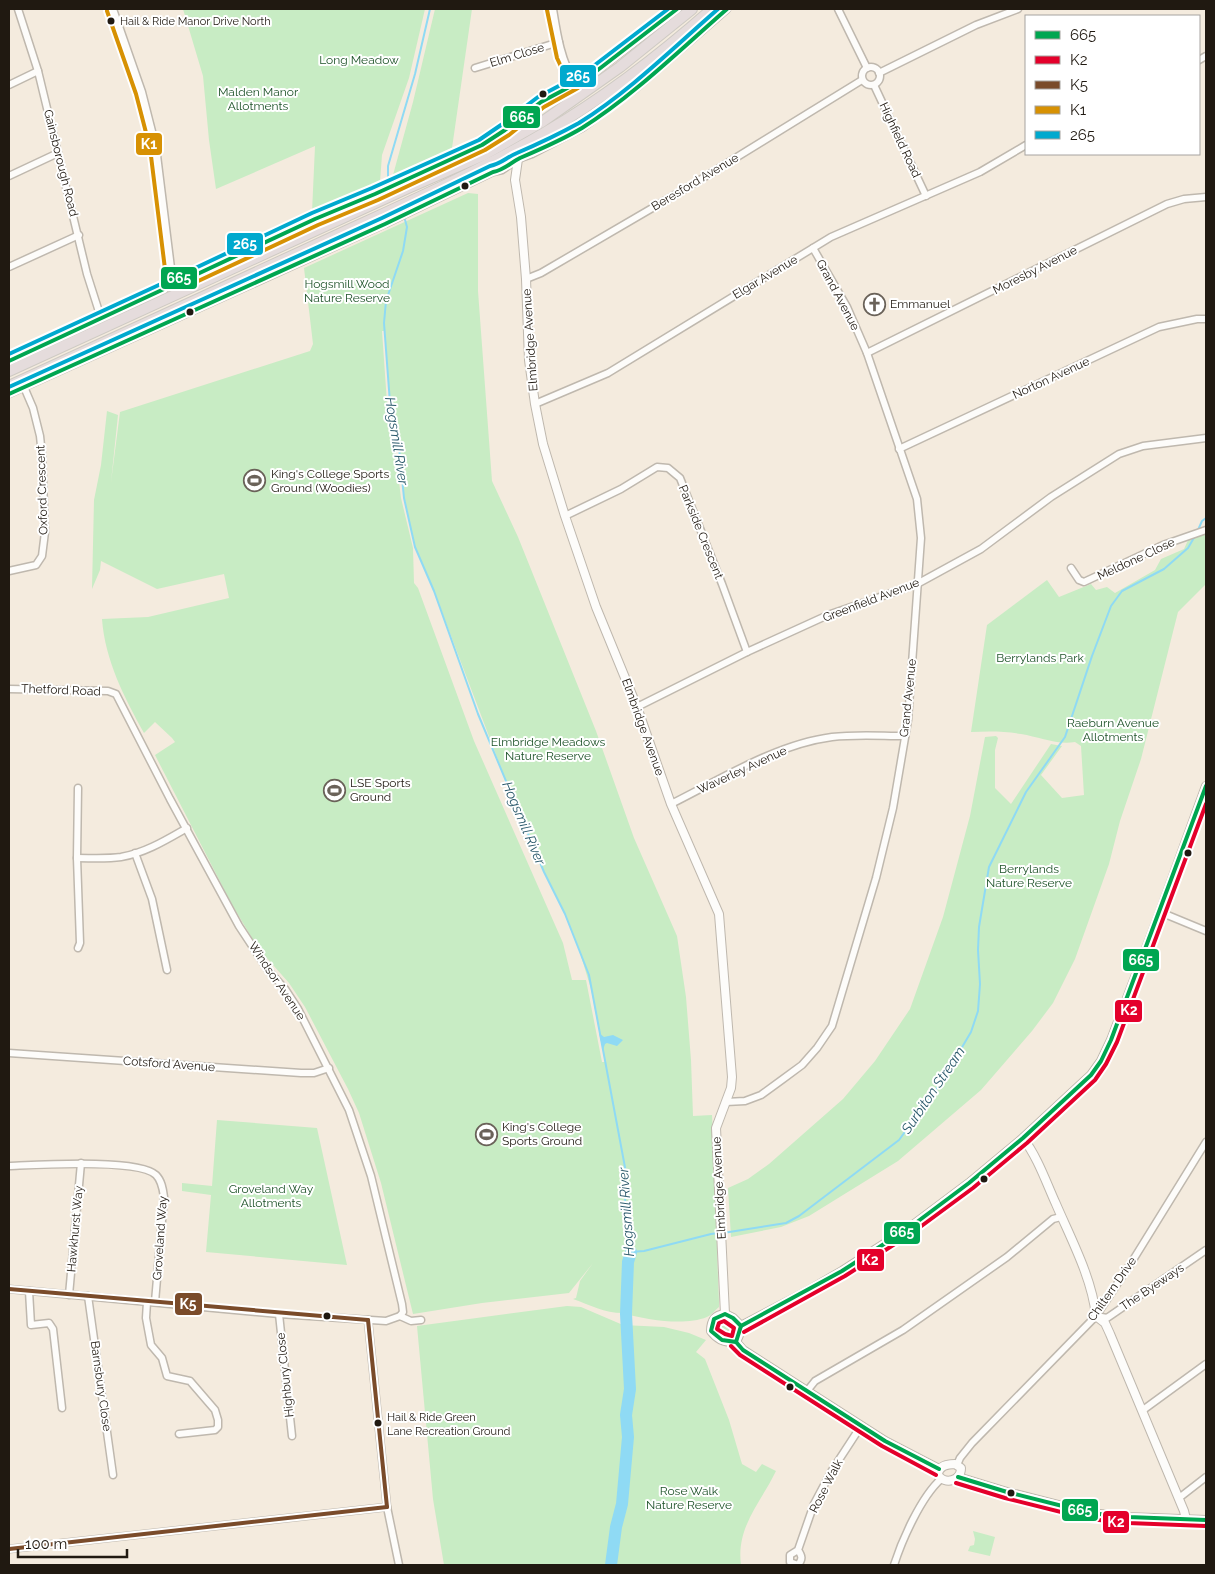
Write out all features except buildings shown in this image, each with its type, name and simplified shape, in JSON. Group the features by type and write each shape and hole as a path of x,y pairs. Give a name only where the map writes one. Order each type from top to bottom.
{"highway":[{"path":"9,371 406,184 484,155 542,122 620,67 692,9"},
{"path":"9,386 414,204 527,143 627,78 673,43 712,9"}],"street":[{"name":"Gainsborough Road","path":"18,9 38,71 87,274 100,318"},
{"path":"113,9 142,92 156,147 171,268 177,278"},
{"path":"553,9 559,42 568,72 575,83"},
{"path":"406,184 482,145 542,102 590,76 676,9"},
{"path":"414,204 502,170 518,159 532,154 582,128 635,89 727,9"},
{"path":"838,9 866,68"},
{"path":"879,73 976,25 1018,9"},
{"name":"Elm Close","path":"475,68 559,42"},
{"path":"872,67 879,73 880,78 874,85 869,85 862,80 862,74 866,68 872,67"},
{"path":"9,85 38,71"},
{"name":"Beresford Avenue","path":"526,279 541,273 690,186 862,80"},
{"name":"Highfield Road","path":"874,85 926,196"},
{"name":"Elmbridge Avenue","path":"527,143 518,159 516,180 526,279 529,360 543,444 596,607 637,707 671,804 719,914 732,1077 732,1088 716,1128 725,1314"},
{"name":"Elgar Avenue","path":"535,404 608,372 831,237 980,172 1025,146"},
{"path":"9,176 58,153"},
{"path":"502,170 516,180"},
{"name":"Moresby Avenue","path":"867,354 1166,204 1184,199 1206,197"},
{"path":"9,361 164,289 177,278 191,277 315,219 374,199"},
{"path":"9,394 382,220"},
{"path":"9,267 78,235"},
{"name":"Grand Avenue","path":"726,1102 746,1101 761,1095 784,1079 802,1065 817,1048 832,1026 876,878 893,808 908,720 921,538 917,499 867,354 847,307 813,248"},
{"name":"Norton Avenue","path":"899,449 1159,327 1197,319 1206,319"},
{"name":"Oxford Crescent","path":"9,571 36,565 42,556 43,550 45,522 40,436 33,408 24,387"},
{"name":"Greenfield Avenue","path":"637,707 746,652 828,616 917,584 981,549 1051,497 1119,454 1143,446 1206,438"},
{"name":"Parkside Crescent","path":"565,516 657,468 668,468 680,478 722,584 746,652"},
{"name":"Meldone Close","path":"1071,568 1079,580 1084,582 1131,559 1204,530"},
{"name":"Thetford Road","path":"9,688 113,692"},
{"name":"Windsor Avenue","path":"113,692 116,694 240,926 268,970 285,989 329,1068 349,1110 371,1176 402,1304 403,1312 400,1316"},
{"name":"Waverley Avenue","path":"671,804 769,756 801,744 833,737 905,736"},
{"path":"741,1326 804,1294 909,1228 969,1183 1023,1138 1091,1075 1101,1061 1111,1040 1206,786"},
{"path":"78,788 77,858 80,943 78,948"},
{"path":"77,858 121,857 151,848 187,828"},
{"path":"135,853 152,899 167,970"},
{"path":"1160,912 1206,931"},
{"name":"Cotsford Avenue","path":"9,1053 314,1074 329,1068"},
{"path":"1023,1138 1036,1160 1061,1217 1092,1291 1096,1316 1105,1323 1143,1410 1186,1519"},
{"name":"Chiltern Drive","path":"957,1465 972,1443 1096,1316 1206,1142"},
{"name":"Groveland Way","path":"9,1166 81,1163 147,1169 156,1175 162,1184 164,1197 155,1302"},
{"name":"Hawkhurst Way","path":"69,1295 81,1163"},
{"path":"807,1391 815,1381 903,1330 1007,1257 1053,1219 1061,1217"},
{"name":"The Byeways","path":"1096,1316 1108,1318 1206,1250"},
{"path":"9,1289 279,1314 386,1321 400,1316 411,1321 421,1320"},
{"path":"29,1291 30,1325 49,1323 53,1329 62,1408"},
{"name":"Barnsbury Close","path":"88,1296 114,1475"},
{"path":"147,1302 146,1318 151,1345 162,1358 167,1376 190,1381 215,1410 218,1420 218,1427 215,1430 179,1434"},
{"name":"Highbury Close","path":"279,1314 292,1436"},
{"path":"725,1314 734,1318 741,1326 736,1342 730,1343 718,1338 711,1331 713,1319 718,1315 725,1314"},
{"path":"368,1320 387,1507 399,1565"},
{"path":"736,1342 743,1350 861,1426 939,1470"},
{"path":"1143,1410 1206,1364"},
{"name":"Rose Walk","path":"798,1550 814,1504 831,1472 861,1426"},
{"path":"958,1477 961,1473 961,1468 957,1465 948,1464 939,1470 938,1476 947,1481 958,1477 1007,1492 1090,1513 1128,1517 1206,1520"},
{"path":"1179,1498 1206,1477"},
{"path":"894,1565 899,1548 916,1515 941,1479"},
{"path":"9,1549 387,1507"}],"green space":[{"path":"183,9 425,9 409,78 382,155 380,182 336,204 312,212 315,146 216,189 203,76"},
{"path":"435,9 472,9 452,148 393,175 413,102"},
{"path":"468,193 478,194 478,291 492,481 518,537 596,731 634,838 677,936 686,997 693,1116 712,1115 719,1307 707,1317 678,1322 655,1320 626,1314 627,1285 624,1287 623,1313 603,1310 573,1299 576,1298 580,1281 593,1263 569,1293 482,1303 413,1314 381,1183 359,1113 348,1089 305,1007 289,983 258,948 231,903 155,755 175,742 155,722 144,733 129,706 111,664 102,619 148,617 229,598 224,574 157,589 101,561 100,570 92,589 94,500 101,465 107,411 118,415 111,482 120,412 310,351 313,344 304,268","holes":["382,331 385,331 390,403 399,448 404,496 415,547 434,591 509,789 578,946 591,989 605,1062 602,1062 586,980 572,980 563,943 474,741 418,588 414,583 413,548 401,498 387,403"]},
{"name":"Berrylands Nature Reserve","path":"1206,531 1206,584 1178,612 1141,759 1120,821 1109,864 1075,959 1053,1003 1032,1031 981,1090 898,1161 809,1216 781,1227 731,1237 728,1188 748,1179 769,1164 843,1099 875,1061 910,1009 943,917 970,816 985,737 996,736 998,738 995,750 995,788 1011,804 1051,744 1062,746 1041,775 1062,798 1084,795 1081,746 1075,742 1055,742 1009,732 971,732 987,625 1047,580 1059,597 1091,584 1096,590 1107,587 1115,593 1155,570 1161,559 1184,549 1190,536"},
{"name":"Groveland Way Allotments","path":"217,1120 317,1128 347,1265 206,1252 211,1195 182,1191 182,1183 212,1186"},
{"name":"Rose Walk Nature Reserve","path":"567,1306 581,1307 623,1325 664,1327 689,1333 706,1340 696,1352 705,1359 729,1420 742,1464 756,1472 762,1464 776,1471 746,1527 740,1551 741,1565 444,1565 433,1499 417,1326"},
{"path":"721,1318 733,1322 736,1326 736,1336 726,1337 718,1332 716,1323"},
{"path":"973,1531 995,1537 990,1556 968,1551 970,1546 974,1545"}],"water":[{"path":"599,1033 604,1037 613,1035 623,1040 617,1046 605,1044 603,1050"}],"waterway":[{"name":"Hogsmill River","path":"392,184 388,176 388,166 415,74 430,9"},
{"name":"Hogsmill River","path":"402,209 407,227 403,251 386,301 384,323 390,403 399,448 404,498 415,547 434,591 478,714 544,872 565,914 589,975 627,1178 624,1212 631,1252 644,1251 718,1233"},
{"name":"Surbiton Stream","path":"1198,530 1202,521 1206,518"},
{"name":"Surbiton Stream","path":"723,1233 786,1223 799,1216 899,1140 942,1081 971,1032 978,1011 980,984 979,927 989,867 1026,792 1065,737 1111,606 1122,591 1164,569 1188,548 1195,536"},
{"name":"Hogsmill River","path":"611,1565 616,1527 622,1504 628,1437 626,1415 630,1389 626,1314 628,1262 631,1252"}],"transit line":[{"name":"265","path":"9,354 161,284 175,272 189,271 312,213 479,140 538,97 587,71 668,9"},
{"name":"665","path":"9,361 164,289 177,278 191,277 315,219 482,145 541,102 590,76 677,9"},
{"name":"265","path":"9,387 382,218 579,123 634,83 718,9"},
{"name":"665","path":"9,394 385,224 500,170 520,158 582,128 601,116 656,72 727,9"},
{"name":"K1","path":"547,10 557,58 570,86"},
{"name":"K1","path":"107,11 136,94 150,148 165,269 172,281"},
{"name":"K1","path":"177,284 194,283 485,150 509,135 544,107 578,88"},
{"name":"665","path":"741,1326 842,1271 909,1228 969,1183 1023,1138 1091,1075 1101,1061 1111,1040 1206,786"},
{"name":"K2","path":"744,1332 845,1276 912,1233 973,1188 1027,1143 1095,1080 1106,1064 1117,1042 1206,804"},
{"name":"K5","path":"9,1289 368,1320"},
{"name":"665","path":"725,1314 733,1318 741,1326 736,1342 722,1340 711,1331 714,1319 725,1314"},
{"name":"K5","path":"368,1320 387,1507"},
{"name":"K2","path":"724,1321 734,1328 732,1336 717,1329 719,1323 724,1321"},
{"name":"665","path":"736,1342 743,1350 885,1441 939,1469"},
{"name":"K2","path":"731,1346 740,1355 882,1446 936,1475"},
{"name":"665","path":"958,1477 1007,1492 1090,1513 1128,1517 1206,1520"},
{"name":"K2","path":"956,1483 1005,1498 1089,1519 1128,1523 1206,1526"},
{"name":"K5","path":"9,1549 387,1507"}],"place":[{"name":"Hail & Ride Manor Drive North","path":"111,21"},
{"name":"Emmanuel","path":"874,304"},
{"name":"King's College Sports Ground (Woodies)","path":"255,481"},
{"name":"LSE Sports Ground","path":"334,790"},
{"name":"King's College Sports Ground","path":"486,1134"},
{"name":"Hail & Ride Green Lane Recreation Ground","path":"378,1423"}],"park label":[{"name":"Long Meadow","path":"359,60"},
{"name":"Malden Manor Allotments","path":"258,99"},
{"name":"Hogsmill Wood Nature Reserve","path":"347,291"},
{"name":"Berrylands Park","path":"1040,658"},
{"name":"Raeburn Avenue Allotments","path":"1113,730"},
{"name":"Elmbridge Meadows Nature Reserve","path":"548,749"}]}
